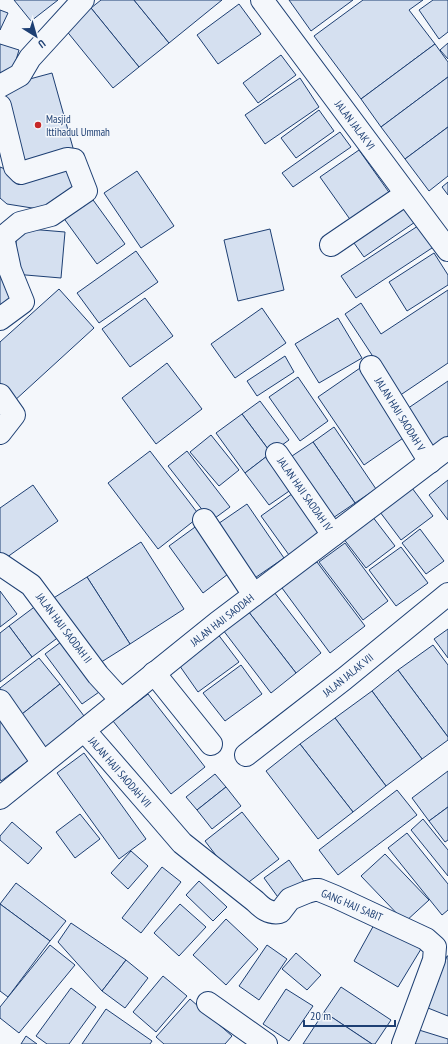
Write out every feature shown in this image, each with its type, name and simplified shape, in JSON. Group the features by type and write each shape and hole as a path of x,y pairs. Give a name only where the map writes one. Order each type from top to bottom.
{"street":[{"path":"3,82 20,75 30,58 83,0"},
{"name":"JALAN JALAK VI","path":"262,0 448,250"},
{"path":"0,106 15,167 21,173 66,159 74,160 86,191 51,215 20,223 3,237 10,270 23,302 0,318"},
{"path":"331,245 406,194"},
{"name":"JALAN HAJI SAODAH V","path":"371,367 430,462"},
{"path":"0,395 14,415 0,433"},
{"name":"JALAN HAJI SAODAH","path":"0,798 217,623 448,448"},
{"name":"JALAN HAJI SAODAH IV","path":"277,454 333,535"},
{"path":"204,520 254,595"},
{"name":"JALAN HAJI SAODAH II","path":"0,564 31,585 98,675 121,700"},
{"name":"JALAN JALAK VII","path":"246,755 344,679 448,594"},
{"path":"154,673 211,744"},
{"path":"0,701 43,763"},
{"name":"JALAN HAJI SAODAH VII","path":"84,730 157,814"},
{"name":"GANG HAJI SABIT","path":"157,814 182,843 255,901 264,910 280,912 290,899 307,892 319,890 431,942 435,947 434,960 403,1044"},
{"path":"208,1002 266,1044"}],"building":[{"path":"14,0 58,0 31,21"},
{"path":"101,0 134,0 169,43 139,67 91,8"},
{"path":"134,0 222,0 169,43"},
{"path":"289,0 353,0 311,31"},
{"path":"363,0 423,0 409,10 435,44 361,99 314,36"},
{"path":"433,0 448,0 448,32 439,39 419,10"},
{"path":"239,4 261,34 218,64 197,35"},
{"path":"91,8 139,67 113,88 65,29"},
{"path":"0,10 8,13 0,30"},
{"path":"448,43 448,59 440,50"},
{"path":"0,44 19,50 11,77 0,73"},
{"path":"435,44 448,62 448,77 381,127 361,99"},
{"path":"281,55 296,75 258,103 243,83"},
{"name":"Masjid Ittihadul Ummah","path":"52,73 75,155 21,171 0,87"},
{"path":"448,77 448,127 405,159 381,127"},
{"path":"300,78 319,107 265,144 245,115"},
{"path":"319,110 334,131 296,158 281,138"},
{"path":"448,127 448,176 429,191 405,159"},
{"path":"340,132 351,147 293,187 282,173"},
{"path":"359,150 393,198 354,225 320,177"},
{"path":"67,160 84,190 51,211 7,204 0,198 0,167 25,177"},
{"path":"137,171 174,226 141,248 104,193"},
{"path":"448,182 448,195 442,187"},
{"path":"88,193 125,244 97,264 60,213"},
{"path":"403,198 418,220 364,257 349,236"},
{"path":"421,224 435,246 356,298 341,276"},
{"path":"17,228 65,232 61,278 14,274"},
{"path":"270,229 284,290 238,301 224,240"},
{"path":"136,251 158,282 99,323 77,293"},
{"path":"434,253 448,275 448,285 407,311 389,282"},
{"path":"0,266 18,300 0,309"},
{"path":"59,289 94,328 13,402 0,388 0,342"},
{"path":"448,290 448,363 399,396 345,314 361,303 381,334"},
{"path":"145,298 173,336 130,367 102,329"},
{"path":"262,308 286,343 235,378 211,344"},
{"path":"338,318 362,358 319,383 295,344"},
{"path":"285,356 294,372 257,396 247,381"},
{"path":"167,363 202,409 156,444 122,398"},
{"path":"363,366 409,434 364,465 318,397"},
{"path":"298,377 328,421 300,441 269,397"},
{"path":"448,381 448,436 427,451 401,413"},
{"path":"260,401 289,440 271,453 242,414"},
{"path":"242,414 271,453 245,473 216,433"},
{"path":"334,427 376,489 355,503 313,442"},
{"path":"211,435 239,470 219,486 190,452"},
{"path":"313,442 355,503 327,522 286,460"},
{"path":"150,451 200,516 158,549 108,483"},
{"path":"187,451 230,507 211,521 168,466"},
{"path":"271,453 295,487 269,505 245,473"},
{"path":"448,480 448,520 429,495"},
{"path":"33,485 58,521 3,560 0,556 0,508"},
{"path":"412,488 433,516 401,540 380,512"},
{"path":"296,491 324,530 289,555 261,516"},
{"path":"247,504 284,558 249,582 212,528"},
{"path":"372,516 395,546 366,568 343,538"},
{"path":"202,522 236,568 203,593 169,546"},
{"path":"420,529 444,561 426,574 402,543"},
{"path":"141,542 184,609 130,644 87,577"},
{"path":"345,543 388,601 363,620 319,562"},
{"path":"401,547 428,583 396,606 369,570"},
{"path":"317,562 365,626 330,653 282,588 284,580"},
{"path":"87,577 130,644 95,666 52,599"},
{"path":"0,591 17,614 0,627"},
{"path":"274,592 321,653 296,673 248,611"},
{"path":"37,605 60,636 32,657 9,626"},
{"path":"248,611 296,673 271,693 223,630"},
{"path":"9,626 32,657 0,682 0,633"},
{"path":"448,629 448,658 434,639"},
{"path":"217,633 239,662 198,692 177,662"},
{"path":"65,639 102,690 82,704 45,654"},
{"path":"433,645 448,665 448,737 398,670"},
{"path":"39,658 60,684 17,718 0,696 0,688"},
{"path":"241,665 262,694 225,721 203,693"},
{"path":"398,670 448,737 448,740 422,759 372,691"},
{"path":"60,684 87,720 44,753 17,718"},
{"path":"372,691 422,759 386,786 335,718"},
{"path":"148,694 205,767 171,794 113,721"},
{"path":"0,708 36,755 1,781 0,779"},
{"path":"335,718 386,786 353,812 300,744"},
{"path":"300,744 353,812 318,839 266,771"},
{"path":"84,753 146,839 119,859 57,773"},
{"path":"448,771 448,807 429,821 412,798"},
{"path":"215,774 226,787 197,810 186,797"},
{"path":"226,787 241,806 212,829 197,810"},
{"path":"397,790 417,815 338,875 319,850"},
{"path":"448,807 448,840 445,842 429,821"},
{"path":"242,812 279,859 241,888 205,841"},
{"path":"80,814 100,839 75,858 56,832"},
{"path":"423,819 448,850 448,876 411,830"},
{"path":"12,822 42,848 28,864 0,840 0,836"},
{"path":"407,833 448,884 448,910 442,915 388,848"},
{"path":"131,851 148,866 128,889 111,873"},
{"path":"385,854 429,900 405,922 361,876"},
{"path":"289,860 305,883 280,900 264,878"},
{"path":"162,867 181,882 141,933 122,918"},
{"path":"199,881 227,907 213,921 186,895"},
{"path":"16,883 66,921 50,941 0,904"},
{"path":"0,904 50,941 8,997 0,991"},
{"path":"180,904 206,927 179,956 154,933"},
{"path":"226,919 258,949 226,985 193,955"},
{"path":"71,923 126,960 102,991 58,942"},
{"path":"375,923 421,949 398,987 354,961"},
{"path":"50,945 75,965 19,1033 0,1018 0,1007"},
{"path":"267,945 287,959 259,1000 239,986"},
{"path":"296,953 321,975 307,990 282,969"},
{"path":"448,956 448,1016 428,1008"},
{"path":"126,960 148,978 125,1008 102,991"},
{"path":"163,976 187,996 156,1032 133,1012"},
{"path":"341,987 391,1020 375,1044 372,1044 324,1012"},
{"path":"71,988 96,1007 69,1044 47,1044 36,1036"},
{"path":"286,989 313,1006 289,1041 263,1024"},
{"path":"190,999 232,1036 225,1044 164,1044 156,1037"},
{"path":"106,1009 152,1041 150,1044 82,1044"},
{"path":"324,1012 372,1044 303,1044"},
{"path":"419,1030 448,1039 448,1044 415,1044"},
{"path":"26,1036 37,1044 21,1044"}],"place":[{"name":"Masjid Ittihadul Ummah","path":"38,125"}]}
